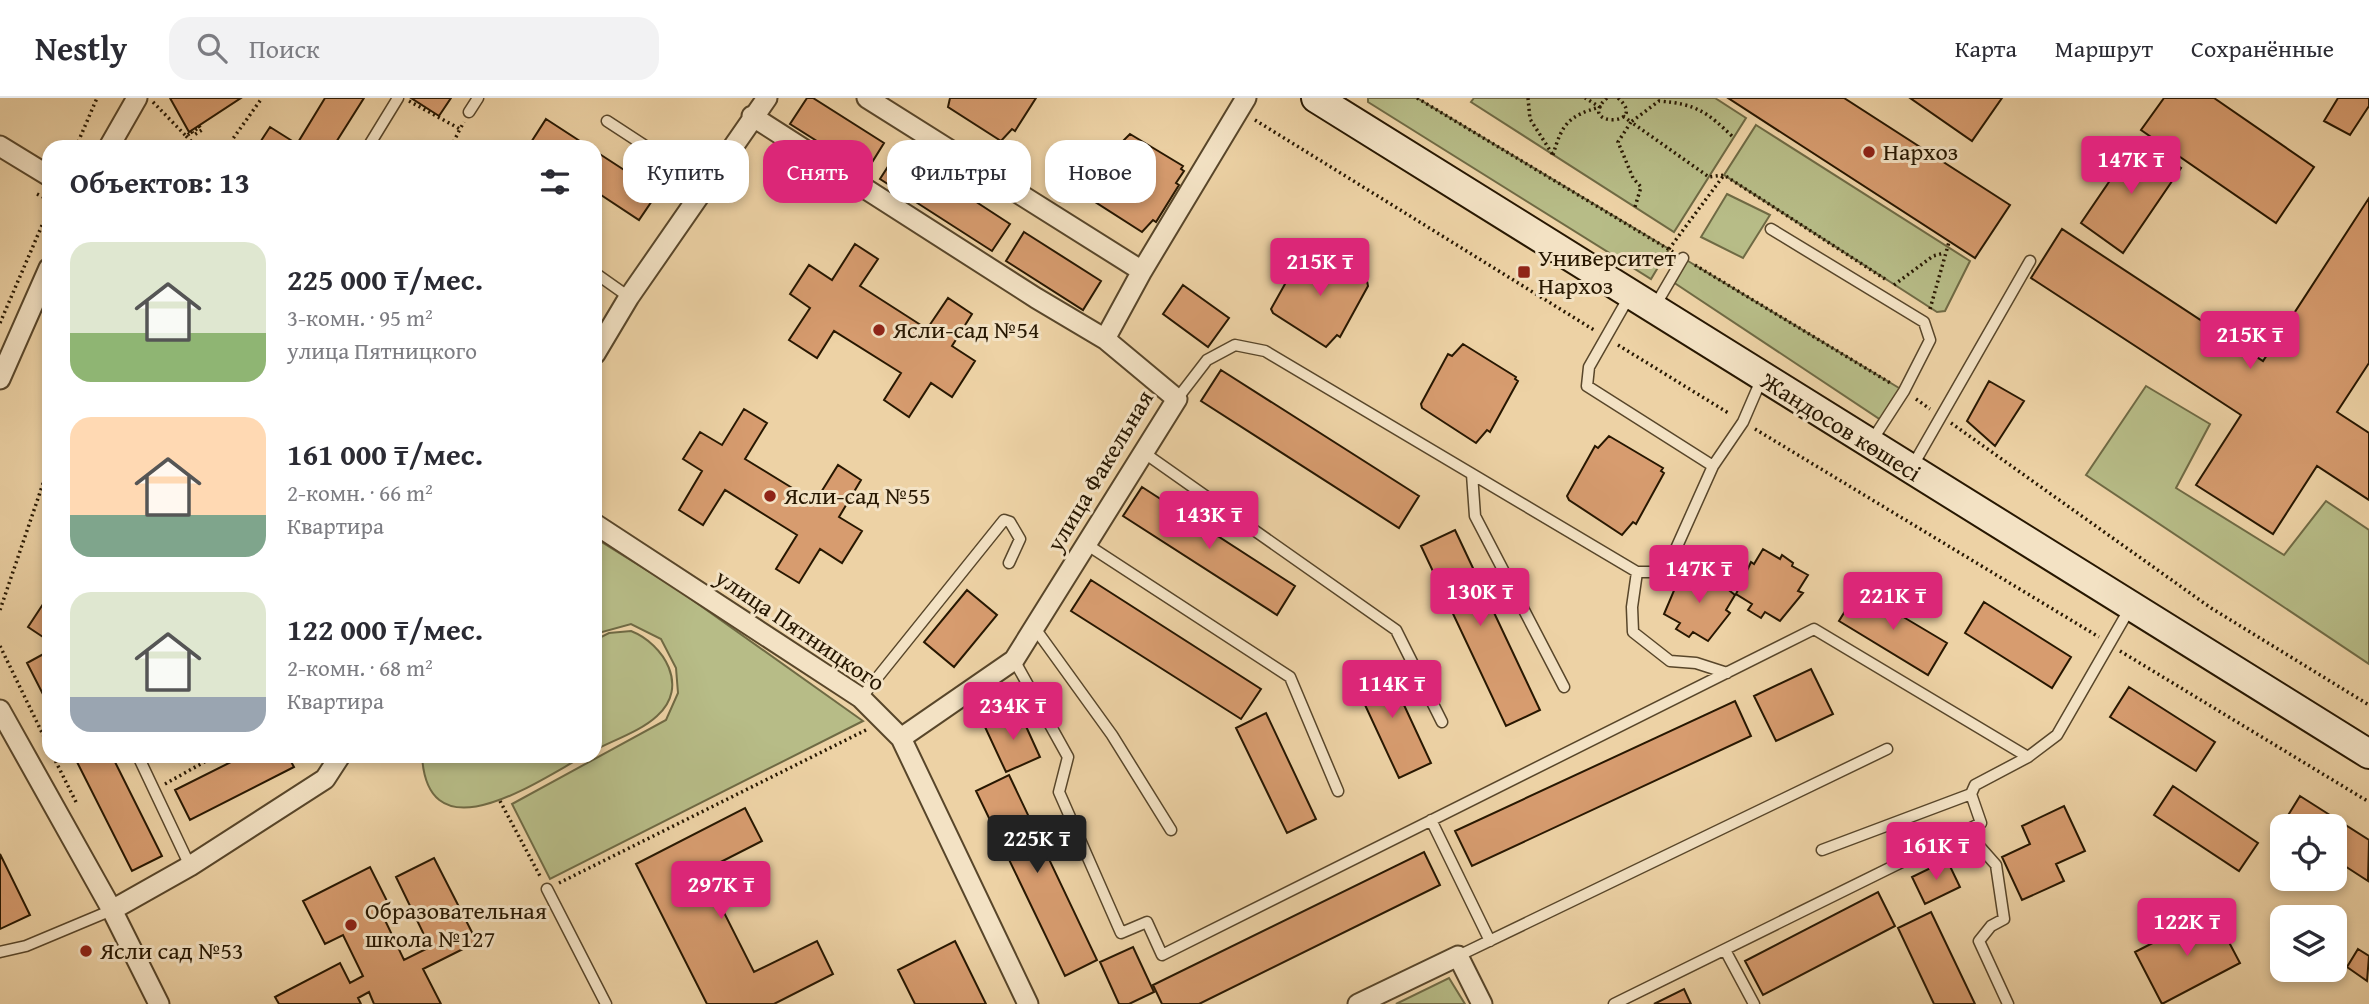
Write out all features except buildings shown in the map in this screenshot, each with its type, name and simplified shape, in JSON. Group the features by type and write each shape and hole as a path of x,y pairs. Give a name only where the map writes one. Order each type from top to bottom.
{"main road":[{"name":"Жандосов көшесі","path":"1315,98 1346,111 1869,446 2369,754"}],"street":[{"path":"736,140 767,98"},
{"path":"867,98 1142,271"},
{"path":"114,140 145,100"},
{"path":"1105,339 1142,271 1242,104"},
{"name":"улица Факельная","path":"752,116 1036,298 1105,339 1177,399 1014,660 901,738"},
{"path":"0,146 42,172"},
{"path":"602,342 629,297 693,203"},
{"path":"0,379 42,284"},
{"name":"улица Пятницкого","path":"602,529 861,698 886,720 901,738 1028,1004"},
{"path":"0,710 112,910 159,1004"},
{"path":"112,910 190,866 326,779 336,763"},
{"path":"1358,1004 1458,956 1482,1004"}],"lane":[{"path":"372,140 398,98"},
{"path":"470,112 478,98"},
{"path":"607,121 636,140"},
{"path":"1771,229 1924,322 1930,340 1904,391 1869,446"},
{"path":"1684,258 1607,338 1588,367 1587,386 1713,466"},
{"path":"1910,470 2030,261"},
{"path":"602,278 629,297"},
{"path":"1177,399 1207,360 1235,345 1265,351 1637,572 1653,572 1670,562 1713,466 1743,422 1762,378"},
{"path":"1143,452 1396,630 1442,722"},
{"path":"1472,474 1475,516 1564,687"},
{"path":"861,698 1004,520 1010,522 1020,539 1009,563"},
{"path":"1086,544 1290,677 1338,791"},
{"path":"1637,572 1632,607 1633,632 1670,661 1696,663 1727,673"},
{"path":"1614,1004 1981,823 1971,794 1975,785 2028,757 2057,736 2131,607"},
{"path":"1034,627 1112,735 1171,830"},
{"path":"1014,660 1068,757 1059,792 1121,933 1147,922 1162,955 1815,629 2028,757"},
{"path":"1458,956 1886,749"},
{"path":"141,763 190,866"},
{"path":"1822,850 1971,794"},
{"path":"1431,820 1490,941"},
{"path":"1966,831 1996,865 2004,919 1991,926 1979,940 2008,1004"},
{"path":"547,889 606,1004"},
{"path":"0,952 26,946 112,910"},
{"path":"1725,950 1754,1004"}],"path":[{"path":"79,140 97,98"},
{"path":"232,140 262,98"},
{"path":"404,98 460,129"},
{"path":"1417,98 1904,391 2211,608 2369,705"},
{"path":"1528,98 1530,119 1553,155 1559,132 1567,121 1600,107 1607,98"},
{"path":"1585,98 1600,107 1602,116 1608,121 1616,121 1623,116 1624,104 1618,98"},
{"path":"145,100 190,140"},
{"path":"1635,208 1641,187 1633,178 1618,142 1631,122 1659,101 1688,104 1710,114 1734,138"},
{"path":"1242,104 1607,338 2369,802"},
{"path":"454,140 470,112"},
{"path":"1623,116 1709,177 1724,175 1896,286 1933,256 1944,253"},
{"path":"186,136 202,130 199,126"},
{"path":"1669,249 1724,175"},
{"path":"37,194 42,196"},
{"path":"0,323 42,225"},
{"path":"1944,253 1949,242"},
{"path":"1930,309 1947,259 1944,253"},
{"path":"0,610 42,487"},
{"path":"0,646 42,733"},
{"path":"499,801 547,889 886,720"},
{"path":"154,790 202,763"}],"green space":[{"path":"1368,98 1417,98 1669,249 1651,279 1368,102"},
{"path":"1474,98 1715,98 1746,118 1674,232 1471,102"},
{"path":"1756,125 1970,261 1945,311 1937,312 1724,175"},
{"path":"1727,194 1770,215 1743,258 1701,237"},
{"path":"1683,258 1904,391 1884,422 1670,280"},
{"path":"2146,386 2210,424 2176,488 2284,555 2326,501 2369,530 2369,664 2086,475"},
{"path":"602,542 677,589 863,721 550,879 512,804 587,763 602,763 602,755 666,720 678,693 676,668 661,639 631,624 602,632"},
{"path":"631,631 654,646 669,668 672,692 667,705 651,721 602,747 602,636 609,633"},
{"path":"424,763 572,763 515,794 488,804 464,808 444,803 429,787"},
{"path":"1449,978 1465,1004 1396,1004"}],"place":[{"name":"Нархоз","path":"1869,152"},
{"name":"Университет Нархоз","path":"1524,272"},
{"name":"Ясли-сад №54","path":"879,330"},
{"name":"Ясли-сад №55","path":"770,496"},
{"name":"Образовательная школа №127","path":"351,925"},
{"name":"Ясли сад №53","path":"86,951"}]}
